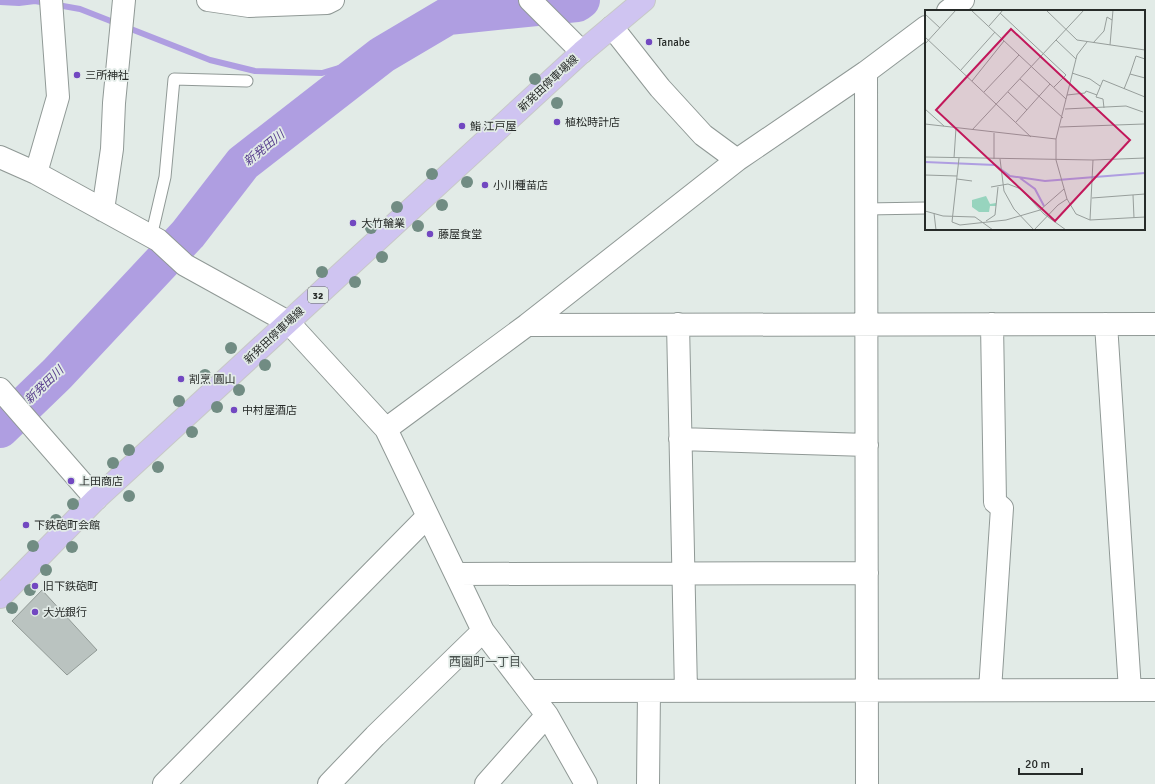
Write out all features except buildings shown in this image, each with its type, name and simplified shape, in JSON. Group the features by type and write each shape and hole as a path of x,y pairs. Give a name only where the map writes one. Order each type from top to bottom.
{"main road":[{"name":"新発田停車場線","path":"0,597 96,499 582,52 644,0"}],"street":[{"path":"36,173 58,97 51,0"},
{"path":"103,210 112,148 114,103 124,0"},
{"path":"208,0 249,6 327,4 333,0"},
{"path":"530,0 582,52"},
{"path":"612,27 660,88 703,134 737,160"},
{"path":"386,429 527,324 737,160 866,72 925,28"},
{"path":"866,72 867,784"},
{"path":"0,157 36,173 154,239 185,265 288,322 386,429 427,516 457,574 483,631 547,715 586,784"},
{"path":"527,324 1155,324"},
{"path":"678,324 686,691"},
{"path":"990,690 1002,508 995,502 992,324"},
{"path":"1106,324 1130,690"},
{"path":"3,393 33,425 96,499"},
{"path":"680,439 867,445"},
{"path":"164,784 427,516"},
{"path":"457,574 867,573"},
{"path":"329,784 375,736 483,631"},
{"path":"530,691 1155,690"},
{"path":"648,784 649,691"},
{"path":"486,784 547,715"}],"lane":[{"path":"154,239 165,177 174,78 247,81"},
{"path":"866,209 925,208"}],"waterway":[{"name":"新発田川","path":"0,429 57,374 188,234 243,163 382,55 448,16 577,3 581,0"},
{"path":"0,2 19,3 35,1 80,9 210,60 255,71 322,73 382,55"}],"place":[{"name":"Tanabe","path":"649,42"},
{"name":"三所神社","path":"77,75"},
{"name":"植松時計店","path":"557,122"},
{"name":"鮨 江戸屋","path":"462,126"},
{"name":"小川種苗店","path":"485,185"},
{"name":"大竹輪業","path":"353,223"},
{"name":"藤屋食堂","path":"430,234"},
{"name":"割烹 圓山","path":"181,379"},
{"name":"中村屋酒店","path":"234,410"},
{"name":"上田商店","path":"71,481"},
{"name":"下鉄砲町会館","path":"26,525"},
{"name":"旧下鉄砲町","path":"35,586"},
{"name":"大光銀行","path":"35,612"}],"district":[{"name":"西園町一丁目","path":"485,662"}]}
